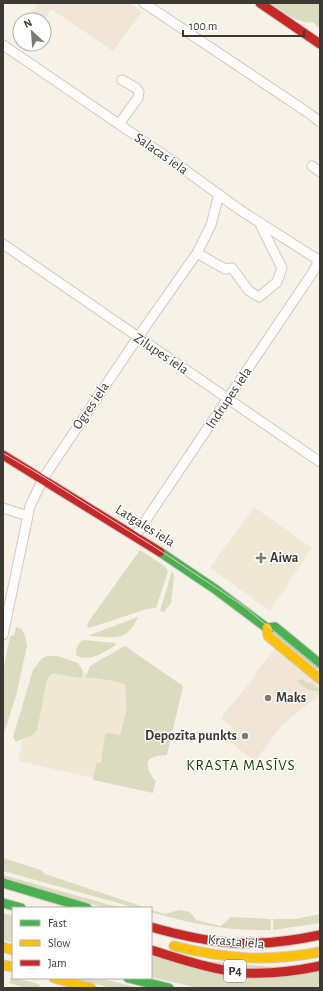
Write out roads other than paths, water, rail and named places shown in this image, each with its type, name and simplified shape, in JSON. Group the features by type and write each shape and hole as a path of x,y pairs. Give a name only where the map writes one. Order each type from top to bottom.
{"main road":[{"path":"260,3 320,44"},
{"name":"Latgales iela","path":"3,456 135,536 236,603 267,628 268,636 320,679"},
{"name":"Latgales iela","path":"267,628 275,627 320,664"},
{"path":"3,883 84,907"},
{"path":"3,903 17,907"},
{"path":"152,927 192,938 235,945 278,943 320,935"},
{"name":"Krasta iela","path":"166,944 209,955 251,960 276,959 320,952"},
{"name":"P4","path":"152,950 205,966 246,973 292,972 320,966"},
{"path":"58,979 91,988"},
{"path":"132,979 169,988"}],"street":[{"path":"144,3 320,122"},
{"name":"Salacas iela","path":"3,45 258,221 320,260"},
{"path":"119,124 138,98 139,92 136,88 122,80"},
{"path":"312,166 320,172"},
{"name":"Ogres iela","path":"3,635 30,506 43,479 138,337 197,253 211,225 219,194"},
{"path":"197,253 225,268 232,268 249,291 259,297 277,282 282,268 258,221"},
{"name":"Zilupes iela","path":"3,244 320,462"},
{"name":"Indrupes iela","path":"135,536 320,260"},
{"path":"3,508 28,516"}],"tram line":[{"path":"3,453 161,551 242,605 320,669"}],"place":[{"name":"Aiwa","path":"261,558"},
{"name":"Maks","path":"268,698"},
{"name":"Depozīta punkts","path":"245,736"}],"district":[{"name":"KRASTA MASĪVS","path":"241,765"}]}
